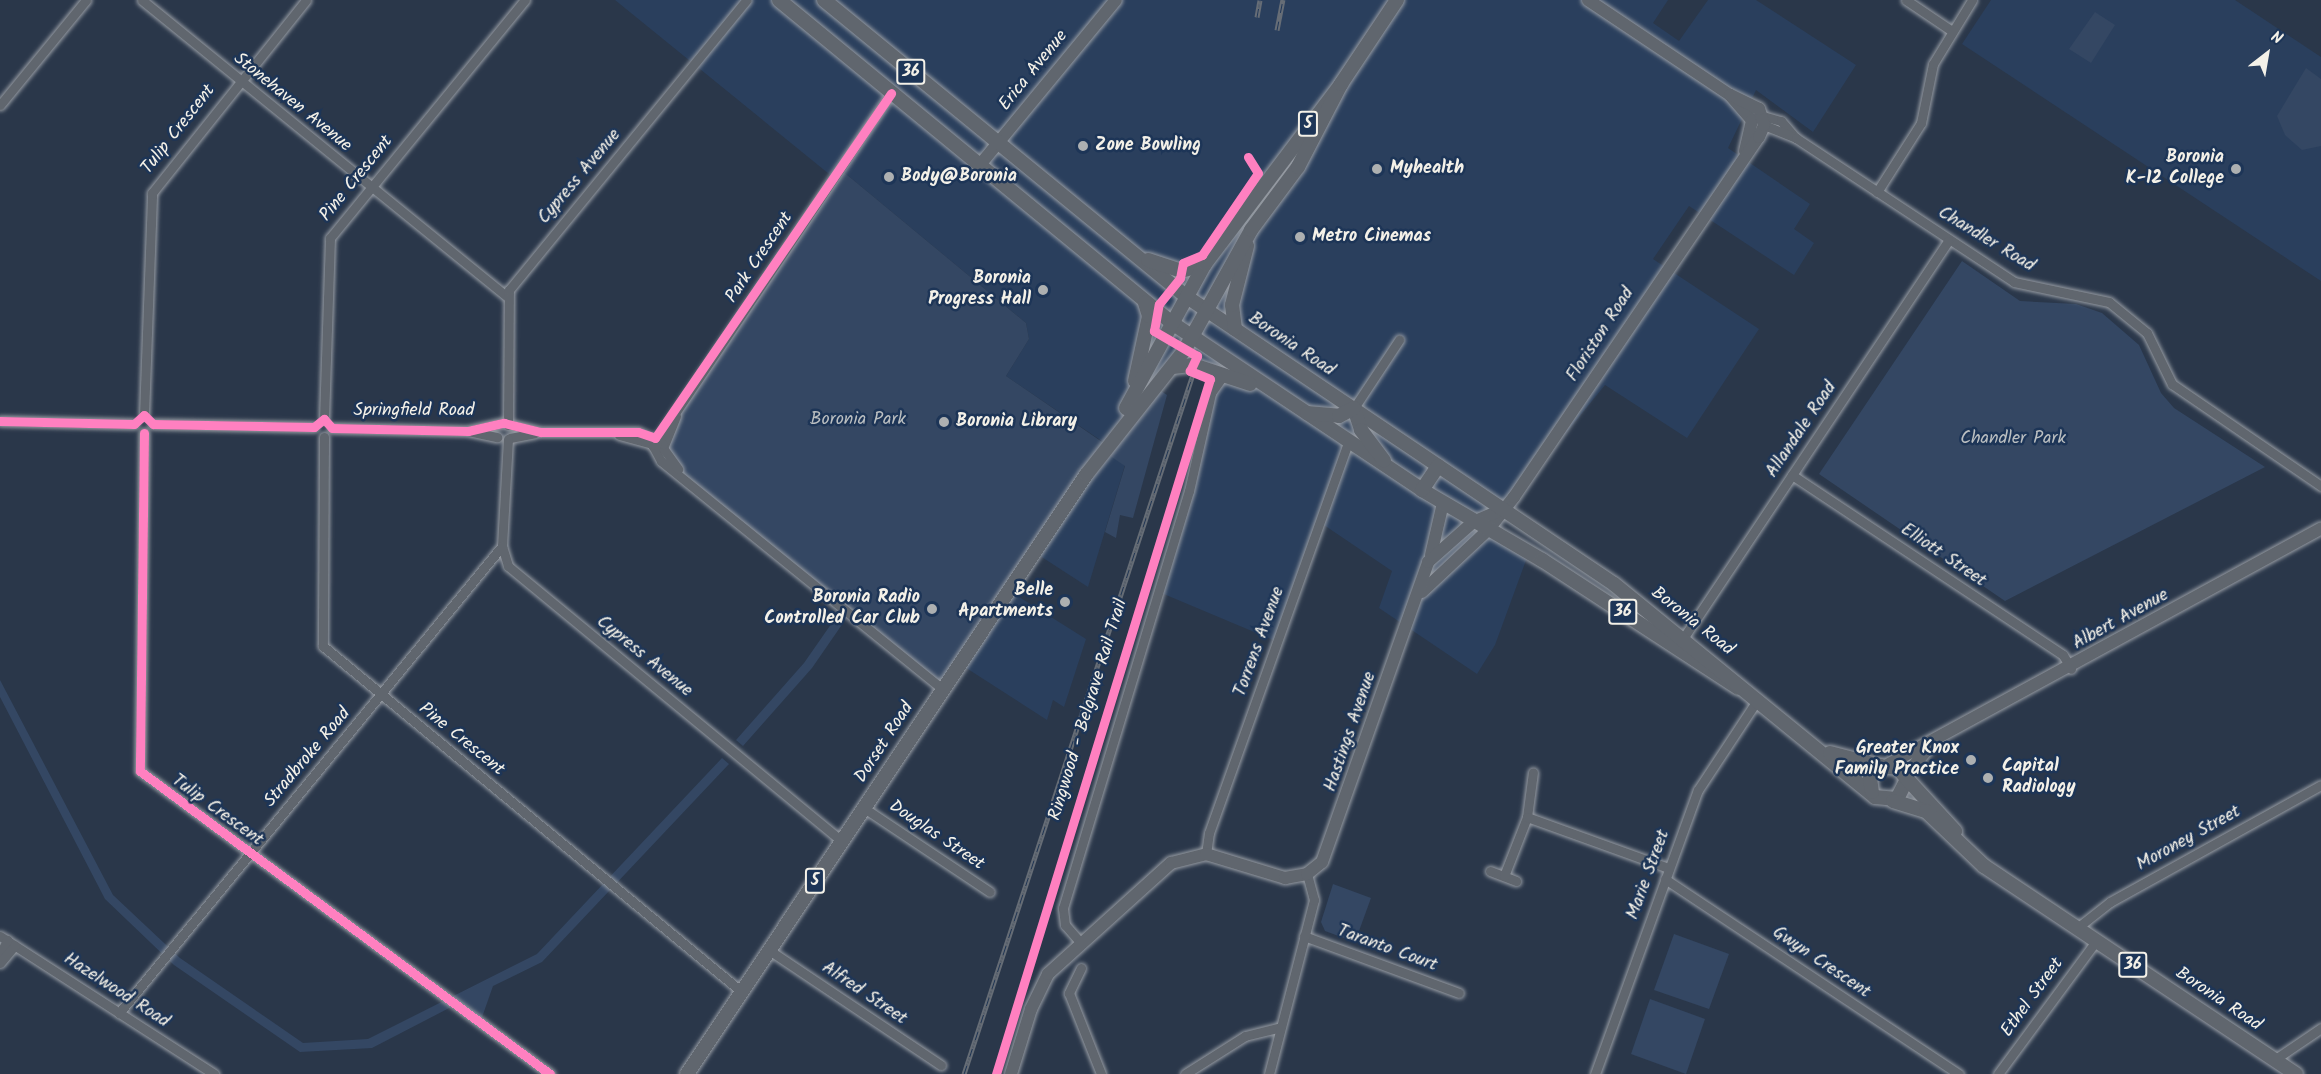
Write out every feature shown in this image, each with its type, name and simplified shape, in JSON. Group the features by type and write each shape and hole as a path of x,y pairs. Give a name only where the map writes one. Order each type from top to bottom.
{"main road":[{"name":"Boronia Road","path":"779,0 1172,323 1393,472 1757,698"},
{"name":"Boronia Road","path":"824,0 997,145 1187,297 1504,509 1684,637 1872,792"},
{"name":"Erica Avenue","path":"979,166 1116,0"},
{"name":"Dorset Road","path":"1126,408 1205,264 1341,84 1396,0"},
{"name":"Chandler Road","path":"1588,0 1730,95 1760,120"},
{"name":"Dorset Road","path":"687,1074 943,689 1117,434 1173,367 1251,230 1303,158 1341,84"},
{"name":"Floriston Road","path":"1504,509 1745,152 1760,120"},
{"path":"1235,329 1232,305 1251,230"},
{"path":"1120,244 1172,269 1193,271 1205,264"},
{"name":"Dorset Road","path":"1117,434 1147,328 1145,303"},
{"name":"Boronia Road","path":"1173,367 1185,364 1225,374 1282,399"},
{"path":"1305,413 1339,416 1354,408 1361,430 1393,472"},
{"path":"1422,490 1438,466"},
{"name":"Hastings Avenue","path":"1307,874 1329,849 1419,595 1443,503"},
{"path":"1428,562 1473,522 1504,509"},
{"name":"Hastings Avenue","path":"1419,595 1488,530 1504,509"},
{"name":"Albert Avenue","path":"1884,765 1938,741 2071,669 2321,528"},
{"name":"Albert Avenue","path":"1906,777 1938,741"},
{"name":"Boronia Road","path":"1822,750 1884,765"},
{"path":"1872,792 1870,778 1884,765"},
{"name":"36","path":"1884,765 1906,777"},
{"name":"Boronia Road","path":"1906,777 1931,799 1972,855"},
{"path":"1893,801 1904,792 1906,777"},
{"name":"36","path":"1872,792 1893,801"},
{"name":"Boronia Road","path":"1893,801 1926,811 1972,855 2096,941 2296,1074"},
{"path":"1011,1074 1035,998 1076,945 1163,868 1206,854 1280,878 1307,874"}],"street":[{"path":"0,105 86,0"},
{"name":"Stonehaven Avenue","path":"142,0 370,188 507,296"},
{"name":"Tulip Crescent","path":"144,415 152,193 306,0"},
{"name":"Pine Crescent","path":"324,419 328,243 370,188 525,0"},
{"name":"Cypress Avenue","path":"507,296 747,0"},
{"path":"1906,0 1952,31"},
{"path":"1877,192 1926,114 1933,64 1972,0"},
{"name":"Park Crescent","path":"657,443 891,93"},
{"name":"Chandler Road","path":"1760,120 1781,121 1796,138 1948,241 2029,288 2109,302 2147,333 2172,384 2321,486"},
{"name":"Allandale Road","path":"1684,637 1948,241"},
{"path":"503,557 504,438 509,426 505,399 507,296"},
{"path":"1354,408 1398,340"},
{"path":"1076,945 1065,925 1063,908 1189,491 1209,397 1225,374"},
{"path":"504,438 497,426 505,399"},
{"path":"135,424 144,415 153,424 314,427 324,419 332,428 324,437 314,427"},
{"path":"0,421 135,424 144,433 153,424"},
{"name":"Springfield Road","path":"468,431 509,426 541,432 617,434 638,432 657,443"},
{"name":"Springfield Road","path":"332,428 468,431 504,438 541,432"},
{"name":"Tulip Crescent","path":"144,433 138,768 150,783 550,1074"},
{"name":"Pine Crescent","path":"324,437 320,639 382,695 742,992"},
{"name":"Torrens Avenue","path":"1206,854 1348,442"},
{"path":"657,443 659,459 679,471 943,689"},
{"name":"Elliott Street","path":"1792,475 2062,655 2071,669"},
{"name":"Stradbroke Road","path":"119,1012 478,579 502,546"},
{"name":"Cypress Avenue","path":"503,557 842,841"},
{"name":"Stradbroke Road","path":"478,579 503,557"},
{"name":"Marie Street","path":"1595,1074 1698,790 1757,698"},
{"path":"1504,876 1527,817 1533,772"},
{"name":"Moroney Street","path":"2077,928 2110,902 2321,785"},
{"name":"Douglas Street","path":"864,808 990,892"},
{"path":"1527,817 1669,868"},
{"path":"1490,870 1516,881"},
{"path":"1269,1074 1314,896 1307,874"},
{"name":"Gwyn Crescent","path":"1665,879 1959,1074"},
{"name":"Taranto Court","path":"1304,936 1460,993"},
{"path":"0,954 7,940"},
{"path":"0,963 7,940"},
{"name":"Hazelwood Road","path":"7,940 214,1074"},
{"name":"Ethel Street","path":"1998,1074 2096,941"},
{"name":"Alfred Street","path":"769,950 940,1065"},
{"path":"1081,968 1069,993 1101,1074"},
{"path":"1185,1074 1245,1036 1280,1027"},
{"path":"2274,1060 2321,1028"}],"shaded area":[{"path":"615,0 1668,0 1653,23 1679,41 1708,0 1756,0 1856,65 1813,132 1756,90 1728,148 1810,204 1794,229 1814,243 1794,275 1689,206 1653,259 1759,329 1687,438 1605,385 1488,530 1529,552 1495,645 1477,674 1379,608 1392,571 1321,523 1278,642 1159,592 1220,377 1181,364 1109,446 1006,376 1029,339 1026,323 840,169 834,178"},
{"name":"Boronia K-12 College","path":"1991,0 2235,0 2321,57 2321,281 1962,44"},
{"path":"1104,452 1125,465 1088,587 1034,552"},
{"path":"1008,590 1086,639 1064,707 1053,700 1047,720 960,664"}],"green space":[{"path":"2095,12 2115,25 2091,63 2069,49"},
{"path":"2306,68 2321,79 2321,146 2302,150 2285,135 2277,116"},
{"name":"Boronia Park","path":"840,169 1026,323 1029,339 1006,376 1108,446 1158,389 1167,395 1133,518 1120,515 1116,538 1105,532 1125,466 1104,452 943,689 850,613 812,668 743,746 736,740 804,663 843,607 664,459 658,445"},
{"name":"Chandler Park","path":"1962,261 2020,301 2076,304 2102,313 2139,345 2161,393 2174,408 2265,467 2005,601 1819,474"},
{"path":"0,680 113,895 180,958 303,1043 368,1039 537,954 722,758 729,764 542,962 493,986 480,1023 455,1005 372,1048 300,1052 174,965 105,899 0,697"},
{"path":"1333,884 1371,898 1355,942 1325,931 1321,922"},
{"path":"1674,934 1729,954 1709,1009 1654,990"},
{"path":"1650,999 1705,1019 1686,1074 1631,1054"}],"railway":[{"path":"1257,17 1260,0"},
{"path":"1277,30 1283,0"},
{"path":"964,1074 1193,374"}],"cycle path":[{"path":"0,421 134,424 144,415 153,424 314,427 324,419 332,428 468,431 504,423 541,432 638,432 655,438 891,93"},
{"name":"Ringwood - Belgrave Rail Trail","path":"996,1074 1210,379 1190,371 1197,356 1154,331 1159,304 1180,278 1183,263 1202,255 1258,173 1248,157"},
{"path":"144,433 140,771 550,1074"}],"place":[{"name":"Zone Bowling","path":"1083,146"},
{"name":"Myhealth","path":"1377,169"},
{"name":"Boronia K-12 College","path":"2236,169"},
{"name":"Body@Boronia","path":"889,177"},
{"name":"Metro Cinemas","path":"1300,237"},
{"name":"Boronia Progress Hall","path":"1043,290"},
{"name":"Boronia Library","path":"944,422"},
{"name":"Belle Apartments","path":"1065,602"},
{"name":"Boronia Radio Controlled Car Club","path":"932,609"},
{"name":"Greater Knox Family Practice","path":"1971,760"},
{"name":"Capital Radiology","path":"1988,778"}]}
